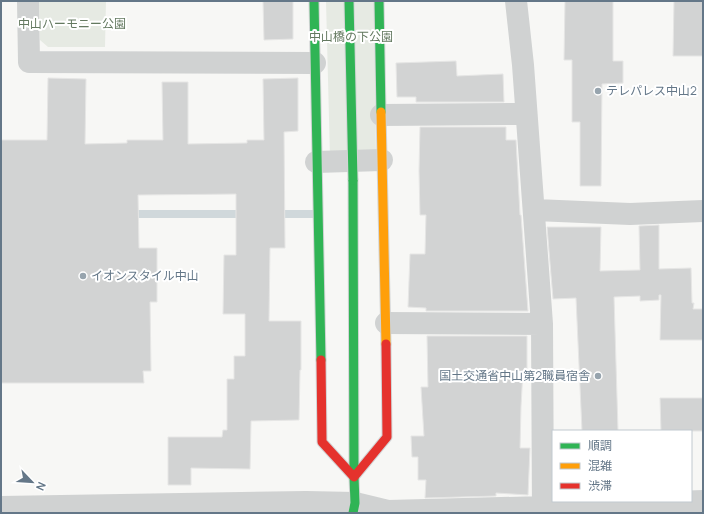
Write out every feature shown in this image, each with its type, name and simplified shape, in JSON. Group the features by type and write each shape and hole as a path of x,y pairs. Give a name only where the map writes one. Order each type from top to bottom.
{"street":[{"path":"28,1 29,62 315,62"},
{"path":"314,1 322,442 354,477"},
{"path":"350,1 353,180 354,508"},
{"path":"354,477 387,437 379,1"},
{"path":"516,1 535,210 542,324 543,510"},
{"path":"381,115 526,114"},
{"path":"316,162 382,160"},
{"path":"535,210 630,214 703,211"},
{"path":"386,323 542,324"},
{"path":"692,502 703,501"},
{"path":"1,507 56,510 306,502 388,511 543,510 685,502"}],"green space":[{"name":"中山ハーモニー公園","path":"39,1 106,1 105,47 48,47 40,40"},
{"name":"中山橋の下公園","path":"326,1 374,1 376,158 330,158"}],"building":[{"path":"263,1 293,1 293,39 264,40"},
{"name":"テレパレス中山2","path":"565,1 613,1 613,61 623,61 623,83 602,84 601,186 580,186 580,122 572,122 572,60 564,60"},
{"path":"674,1 703,1 703,56 673,56"},
{"path":"456,61 457,76 503,74 504,102 416,102 416,97 397,97 396,63"},
{"path":"48,78 86,79 85,144 127,143 127,140 163,140 162,82 188,82 188,144 247,143 247,140 264,140 263,79 298,78 298,131 284,132 285,248 270,248 269,321 301,321 299,420 251,421 250,469 191,468 191,485 168,485 168,437 222,437 223,430 227,430 227,379 234,379 234,356 245,356 245,314 223,314 224,255 236,255 236,194 138,195 139,248 157,248 157,302 150,302 151,371 143,371 144,383 1,383 1,140 47,140"},
{"path":"420,127 506,127 506,140 516,140 520,215 528,311 426,311 426,308 408,307 410,254 425,254 426,215 420,215"},
{"path":"659,225 659,269 691,268 692,303 694,303 693,309 703,309 703,340 660,340 661,295 659,295 659,300 640,301 640,296 614,297 618,430 582,430 576,298 553,299 547,227 601,227 600,271 640,270 639,226"},
{"path":"427,336 527,336 527,371 523,370 520,448 530,448 528,495 496,493 496,496 425,498 426,480 418,480 418,457 412,457 411,436 424,436 421,387 428,387"},
{"path":"660,398 703,398 703,431 661,430"}],"waterway":[{"path":"128,214 246,214"},
{"path":"274,214 316,214"}],"traffic: fast":[{"path":"314,1 321,360"},
{"path":"349,1 353,180"},
{"path":"379,1 381,112"},
{"path":"353,180 355,503 353,513"}],"traffic: slow":[{"path":"381,112 386,344"}],"traffic: jam":[{"path":"321,360 322,442 354,477 387,437 386,344"}],"place":[{"name":"テレパレス中山2","path":"598,91"},
{"name":"イオンスタイル中山","path":"83,276"},
{"name":"国土交通省中山第2職員宿舎","path":"598,376"}]}
